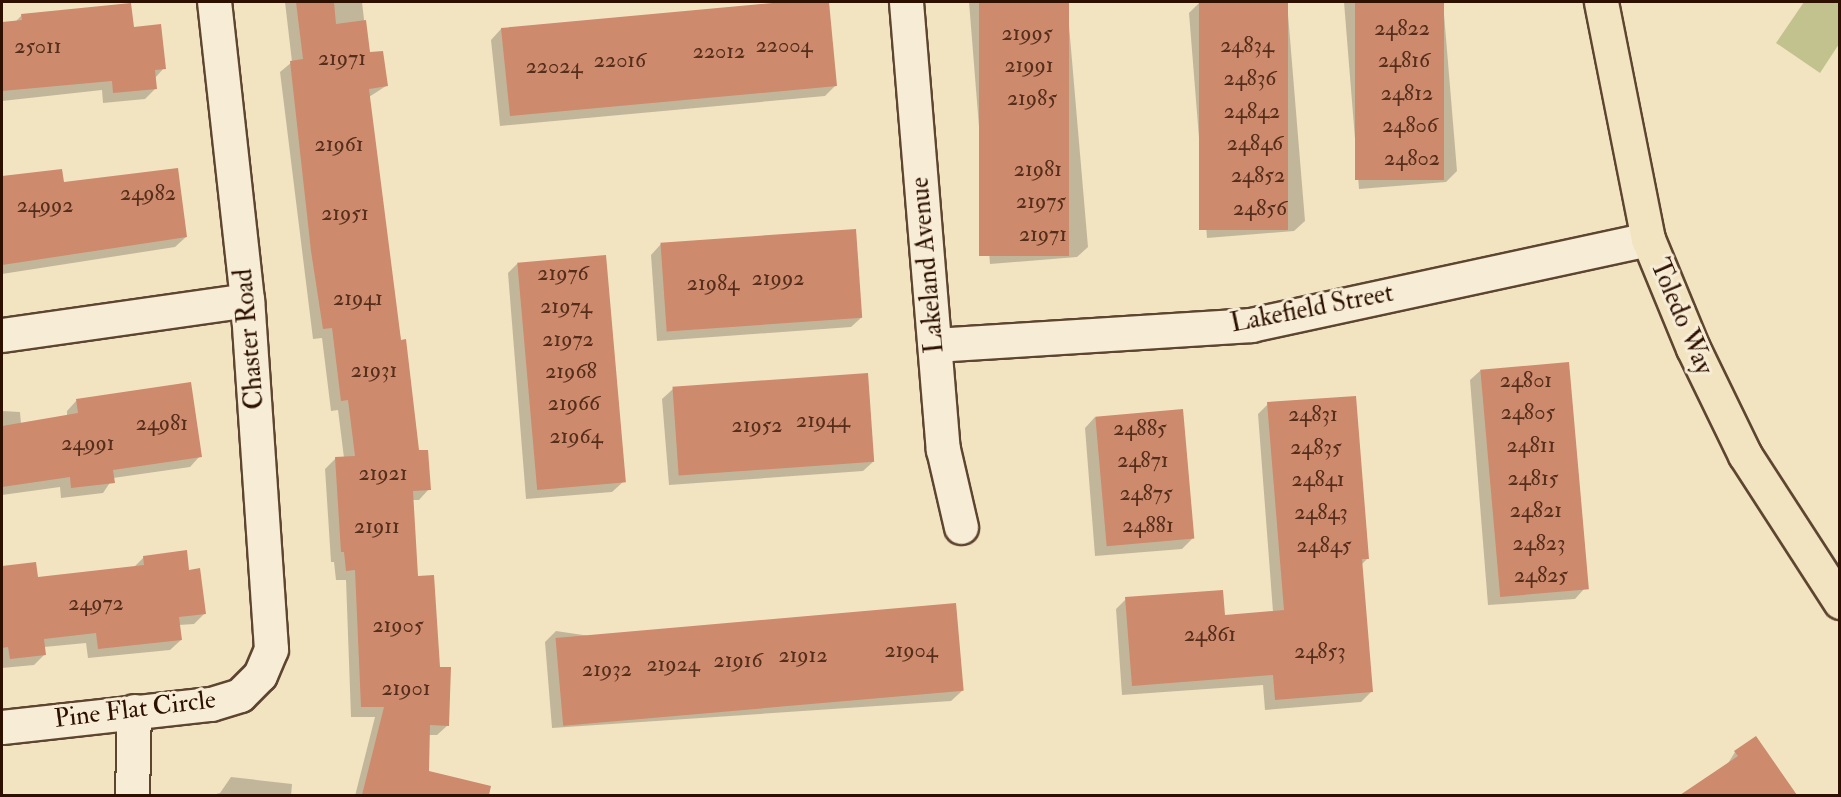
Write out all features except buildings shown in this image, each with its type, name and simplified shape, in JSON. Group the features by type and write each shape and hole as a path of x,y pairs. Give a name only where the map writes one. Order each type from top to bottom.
{"main road":[{"name":"Toledo Way","path":"1601,2 1648,239 1693,348 1745,455 1839,602"}],"street":[{"name":"Chaster Road","path":"214,2 247,300 272,617 271,649 260,675"},
{"name":"Lakeland Avenue","path":"906,2 943,449 961,527"},
{"name":"Lakefield Street","path":"935,345 1251,325 1648,239"},
{"path":"2,335 247,300"},
{"name":"Pine Flat Circle","path":"2,727 211,704 240,695 260,675"},
{"path":"132,795 134,711"}],"green space":[{"path":"1804,2 1839,2 1839,44 1820,73 1776,43"}]}
